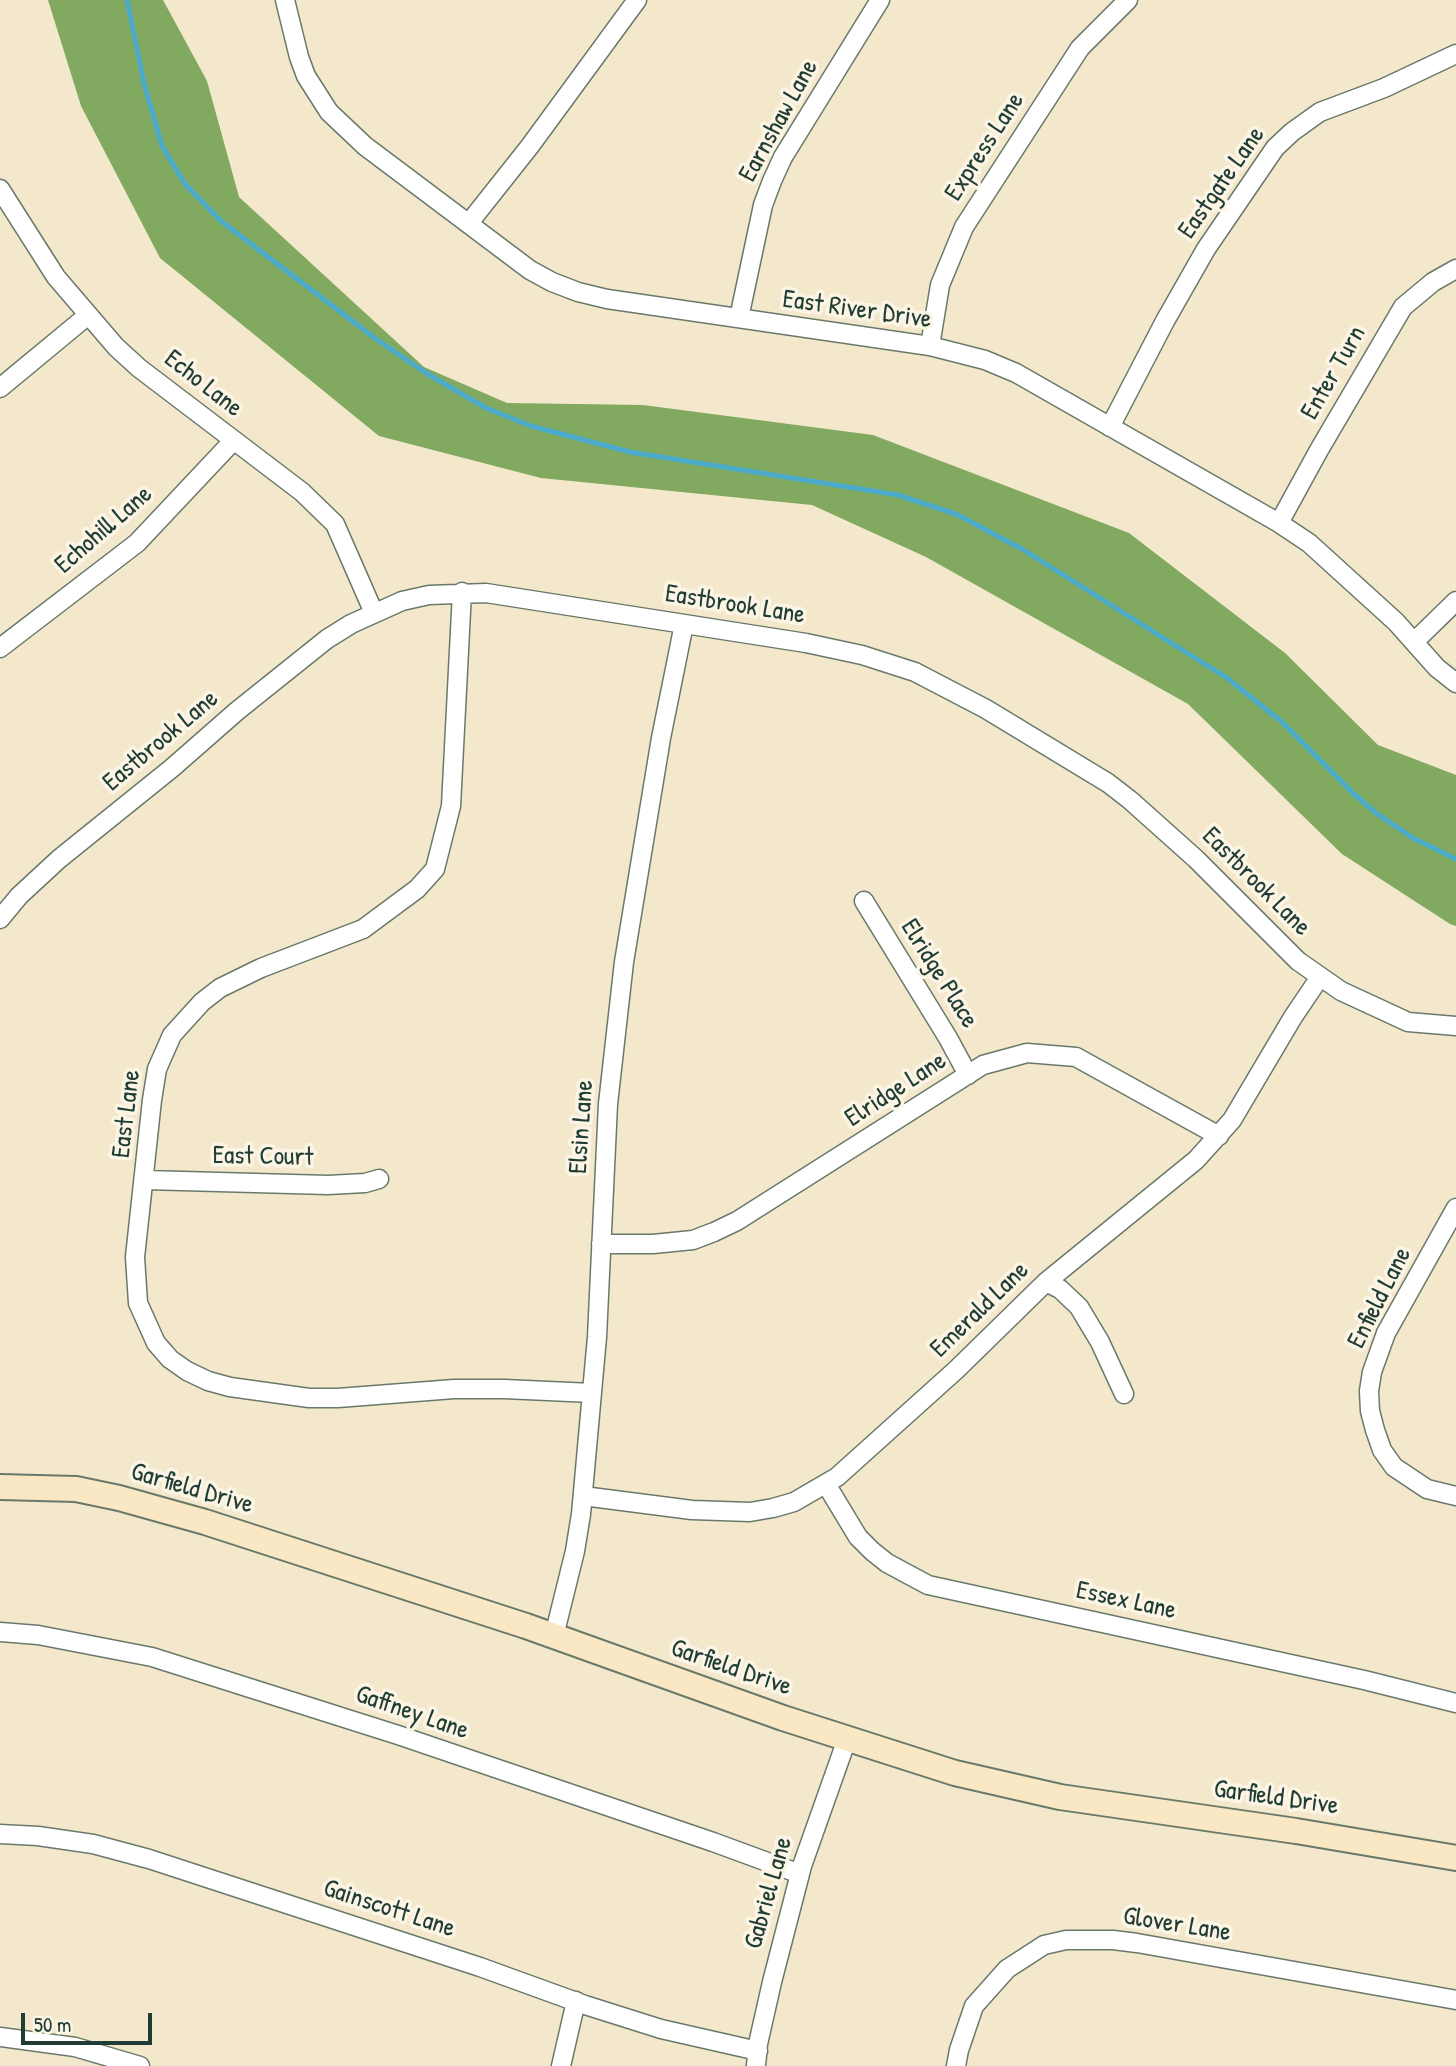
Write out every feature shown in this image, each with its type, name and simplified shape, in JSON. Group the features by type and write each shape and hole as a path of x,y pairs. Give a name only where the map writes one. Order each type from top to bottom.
{"street":[{"name":"East River Drive","path":"285,0 306,75 329,112 365,146 530,270 578,292 930,346 985,360 1016,373 1279,523 1309,543 1396,622 1437,668 1456,683"},
{"path":"469,223 530,146 637,0"},
{"name":"Earnshaw Lane","path":"739,318 763,205 772,181 783,157 880,0"},
{"name":"Express Lane","path":"930,346 940,285 964,227 1080,48 1128,0"},
{"name":"Eastgate Lane","path":"1110,426 1206,249 1275,148 1292,132 1320,113 1384,88 1456,54"},
{"name":"Echo Lane","path":"0,189 56,277 87,316 139,368 302,492 335,524 374,613"},
{"name":"Enter Turn","path":"1279,523 1404,307 1433,282 1456,269"},
{"path":"0,388 87,316"},
{"name":"Echohill Lane","path":"0,648 137,543 233,441"},
{"name":"Eastbrook Lane","path":"0,919 19,896 59,859 327,639 351,624 402,601 462,592 515,596 806,643 862,654 915,672 963,696 1098,777 1130,800 1196,859 1278,942 1320,977 1358,1000 1408,1022 1456,1026"},
{"name":"East Lane","path":"462,592 451,806 435,869 417,889 363,929 240,977 202,1002 172,1035 157,1069 135,1257 138,1303 156,1343 170,1359 208,1381 230,1387 309,1398 367,1397 454,1389 592,1393"},
{"path":"1414,642 1456,601"},
{"name":"Elsin Lane","path":"554,1636 575,1551 583,1496 597,1337 611,1076 624,962 661,738 684,624"},
{"name":"Elridge Place","path":"864,901 968,1075"},
{"name":"Emerald Lane","path":"583,1496 692,1510 750,1512 794,1502 826,1484 857,1460 957,1370 1046,1282 1196,1160 1231,1120 1320,977"},
{"name":"Elridge Lane","path":"601,1244 653,1244 693,1240 714,1232 737,1221 983,1065 1027,1053 1076,1057 1219,1136"},
{"name":"East Court","path":"145,1180 328,1185 379,1180"},
{"name":"Enfield Lane","path":"1456,1208 1387,1333 1372,1372 1369,1391 1375,1430 1382,1450 1394,1467 1427,1489 1456,1496"},
{"path":"1046,1282 1060,1289 1079,1307 1100,1342 1124,1394"},
{"name":"Essex Lane","path":"826,1484 854,1531 872,1551 896,1569 928,1585 1364,1679 1456,1703"},
{"name":"Garfield Drive","path":"0,1486 76,1489 205,1522 554,1636 847,1739 955,1773 1059,1797 1296,1831 1456,1858"},
{"name":"Gaffney Lane","path":"0,1632 38,1634 152,1657 398,1735 800,1874"},
{"name":"Gabriel Lane","path":"757,2059 772,1982 800,1874 847,1739"},
{"name":"Gainscott Lane","path":"0,1834 93,1844 177,1867 757,2059"},
{"name":"Glover Lane","path":"956,2066 974,2006 1007,1969 1044,1945 1066,1940 1137,1943 1456,2000"},
{"path":"561,2066 576,2001"},
{"path":"0,2037 75,2047 139,2066"}],"green space":[{"path":"48,0 163,0 207,81 239,197 424,367 507,403 643,405 873,435 1129,533 1285,653 1378,745 1456,775 1456,926 1342,854 1188,704 926,557 812,505 541,478 379,436 160,258 81,106"}],"waterway":[{"path":"127,0 144,83 162,146 185,184 221,221 376,339 426,373 486,408 531,426 630,452 898,495 956,514 1022,549 1227,678 1282,722 1376,813 1413,838 1456,859"}]}
